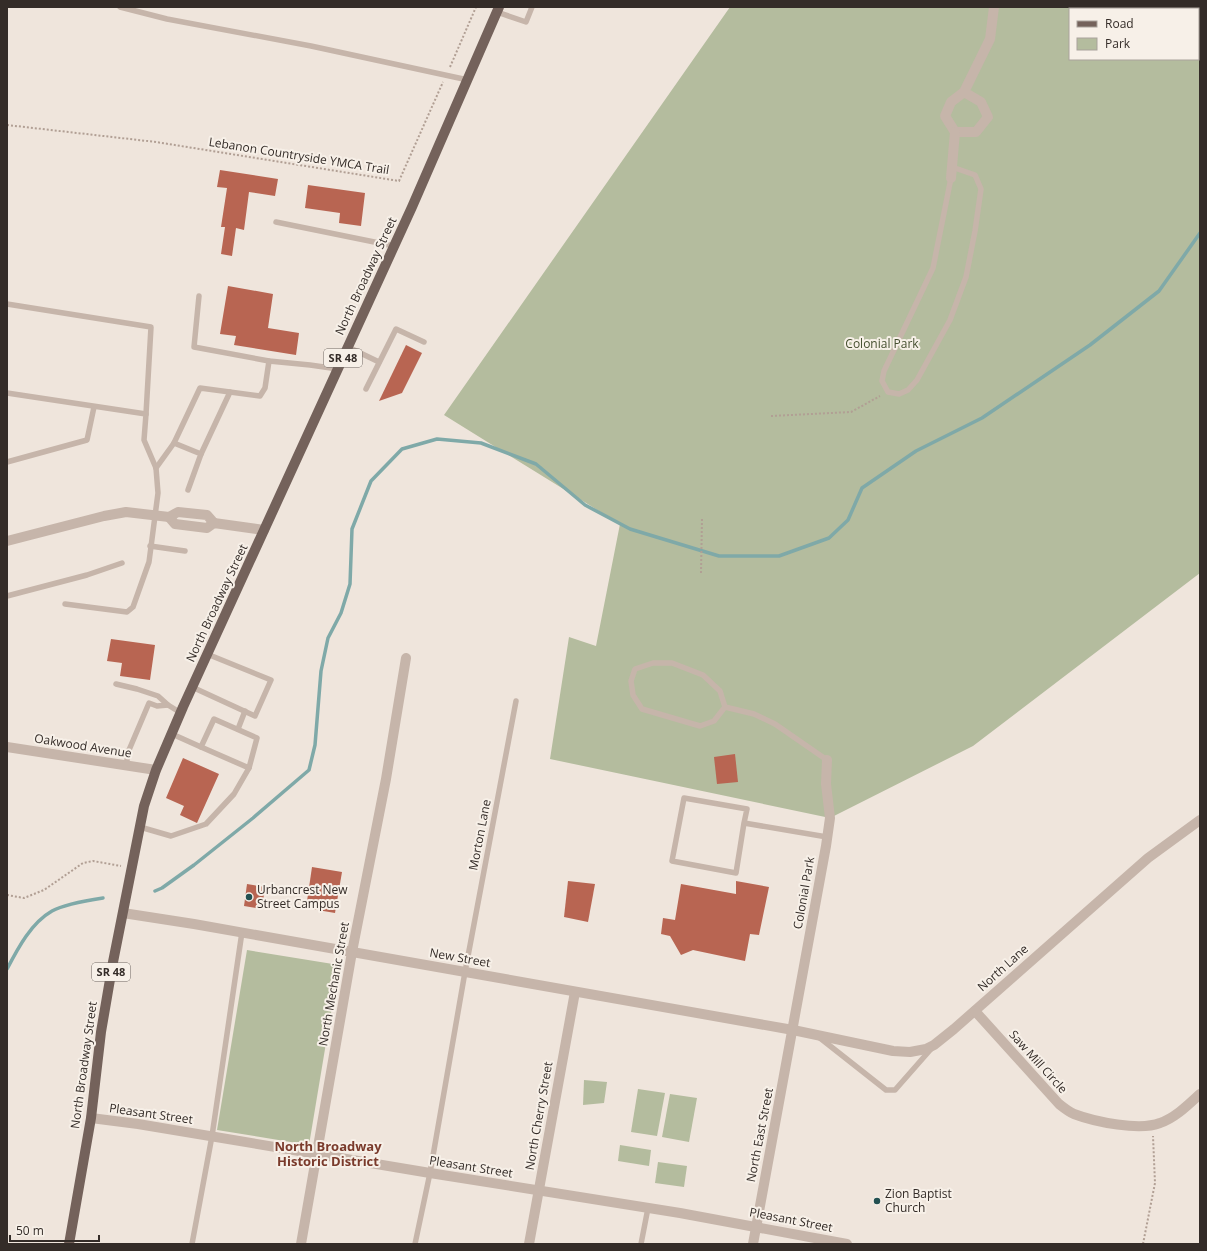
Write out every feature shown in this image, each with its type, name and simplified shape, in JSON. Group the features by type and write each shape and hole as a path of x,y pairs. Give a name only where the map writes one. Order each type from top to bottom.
{"main road":[{"name":"North Broadway Street","path":"69,1244 91,1118 101,1032 123,913 149,789 192,687 394,246 498,9"}],"street":[{"path":"951,178 955,132 945,116 951,102 964,92 990,39 994,7"},
{"path":"955,132 976,132 988,118 982,102 964,92"},
{"path":"7,541 104,516 126,512 169,517 178,512 207,515 214,523 264,530"},
{"name":"North Mechanic Street","path":"301,1244 352,952 386,779 406,658"},
{"name":"Oakwood Avenue","path":"7,747 156,770"},
{"name":"Colonial Park","path":"793,1030 830,818 826,784 827,760"},
{"name":"North Lane","path":"793,1030 893,1051 910,1052 926,1049 934,1045 975,1011 1142,863 1200,820"},
{"name":"New Street","path":"123,913 242,932 793,1030"},
{"name":"North Cherry Street","path":"529,1244 575,992"},
{"name":"Saw Mill Circle","path":"975,1011 1046,1092 1066,1110 1074,1114 1091,1119 1135,1126 1152,1126 1169,1119 1200,1094"},
{"name":"North East Street","path":"753,1244 793,1030"},
{"name":"Pleasant Street","path":"91,1118 138,1124 648,1208 847,1244"}],"lane":[{"path":"120,7 167,19 310,46 468,80"},
{"path":"498,9 526,22 532,7"},
{"path":"951,178 933,268 884,370 882,381 888,392 899,394 908,390 917,380 950,320 966,277 981,189 975,175 952,167"},
{"path":"276,222 394,246"},
{"path":"199,296 194,347 269,361 338,369"},
{"path":"7,304 151,327 144,440 156,468 158,493 149,562 133,607 127,612 65,604"},
{"path":"366,389 396,329 424,342"},
{"path":"348,347 380,362"},
{"path":"156,468 174,443 200,388 260,396 265,388 269,361"},
{"path":"188,490 201,454 230,392"},
{"path":"7,393 146,414"},
{"path":"7,462 87,440 94,407"},
{"path":"174,443 201,454"},
{"path":"150,546 185,550"},
{"path":"7,596 87,575 122,563"},
{"path":"192,687 255,716 271,680 207,654"},
{"path":"653,663 672,663 703,674 720,691 725,707 714,721 700,726 642,709 633,695 630,681 635,669 653,663"},
{"path":"116,684 158,696 168,705 181,713"},
{"name":"Morton Lane","path":"415,1244 430,1173 465,972 516,701"},
{"path":"126,765 128,750 149,703 157,706 168,705"},
{"path":"725,707 754,714 775,724 827,760"},
{"path":"238,729 246,711"},
{"path":"140,827 171,836 206,824 234,794 249,768 257,738 214,719 202,746"},
{"path":"172,734 249,768"},
{"path":"684,798 747,809 744,823 736,873 672,861 684,798"},
{"path":"744,823 827,837"},
{"path":"192,1244 212,1136 242,932"},
{"path":"817,1035 886,1090 895,1090 934,1045"},
{"path":"641,1244 648,1208"}],"path":[{"name":"Lebanon Countryside YMCA Trail","path":"7,125 156,142 399,181 476,7"},
{"path":"771,416 851,412 880,396"},
{"path":"701,573 702,519"},
{"path":"7,895 24,898 44,890 83,863 93,861 132,868"},
{"path":"1143,1244 1155,1183 1152,1126"}],"green space":[{"name":"Colonial Park","path":"730,7 1200,7 1200,573 973,746 830,818 550,759 569,637 596,646 620,524 444,415"},
{"path":"247,950 339,965 309,1145 217,1130"},
{"path":"584,1080 607,1082 604,1103 583,1105"},
{"path":"638,1089 665,1093 657,1136 631,1132"},
{"path":"670,1094 697,1098 689,1142 662,1137"},
{"path":"620,1145 651,1150 649,1166 618,1161"},
{"path":"658,1162 687,1166 684,1187 655,1183"}],"building":[{"path":"220,170 278,179 275,196 249,192 244,230 236,228 232,256 221,254 225,227 221,227 227,188 217,187"},
{"path":"308,185 365,193 361,226 339,223 340,213 305,208"},
{"path":"228,286 273,294 268,328 299,333 296,355 234,345 236,336 220,334"},
{"path":"406,345 422,353 402,393 379,401"},
{"path":"111,639 155,645 150,680 120,676 122,663 107,661"},
{"path":"735,754 738,782 717,784 714,757"},
{"path":"183,758 219,774 197,823 180,815 184,806 166,798"},
{"path":"312,867 342,872 335,913 306,908"},
{"path":"568,881 595,884 588,922 564,917"},
{"path":"736,881 769,887 759,935 750,934 745,961 693,950 681,955 670,936 661,934 663,918 675,920 681,884 736,894"},
{"path":"247,884 265,887 262,909 244,906"}],"waterway":[{"path":"155,891 162,888 194,865 253,818 309,770 315,745 321,671 328,638 341,613 350,584 352,529 371,481 402,449 437,439 481,443 536,464 585,505 630,529 719,556 779,556 829,538 848,520 862,488 916,451 982,418 1090,345 1159,291 1200,233"},
{"path":"7,969 31,929 44,916 63,907 84,901 103,898"}],"place":[{"name":"Urbancrest New Street Campus","path":"249,897"},
{"name":"Zion Baptist Church","path":"877,1201"}],"district":[{"name":"North Broadway Historic District","path":"328,1154"}]}
